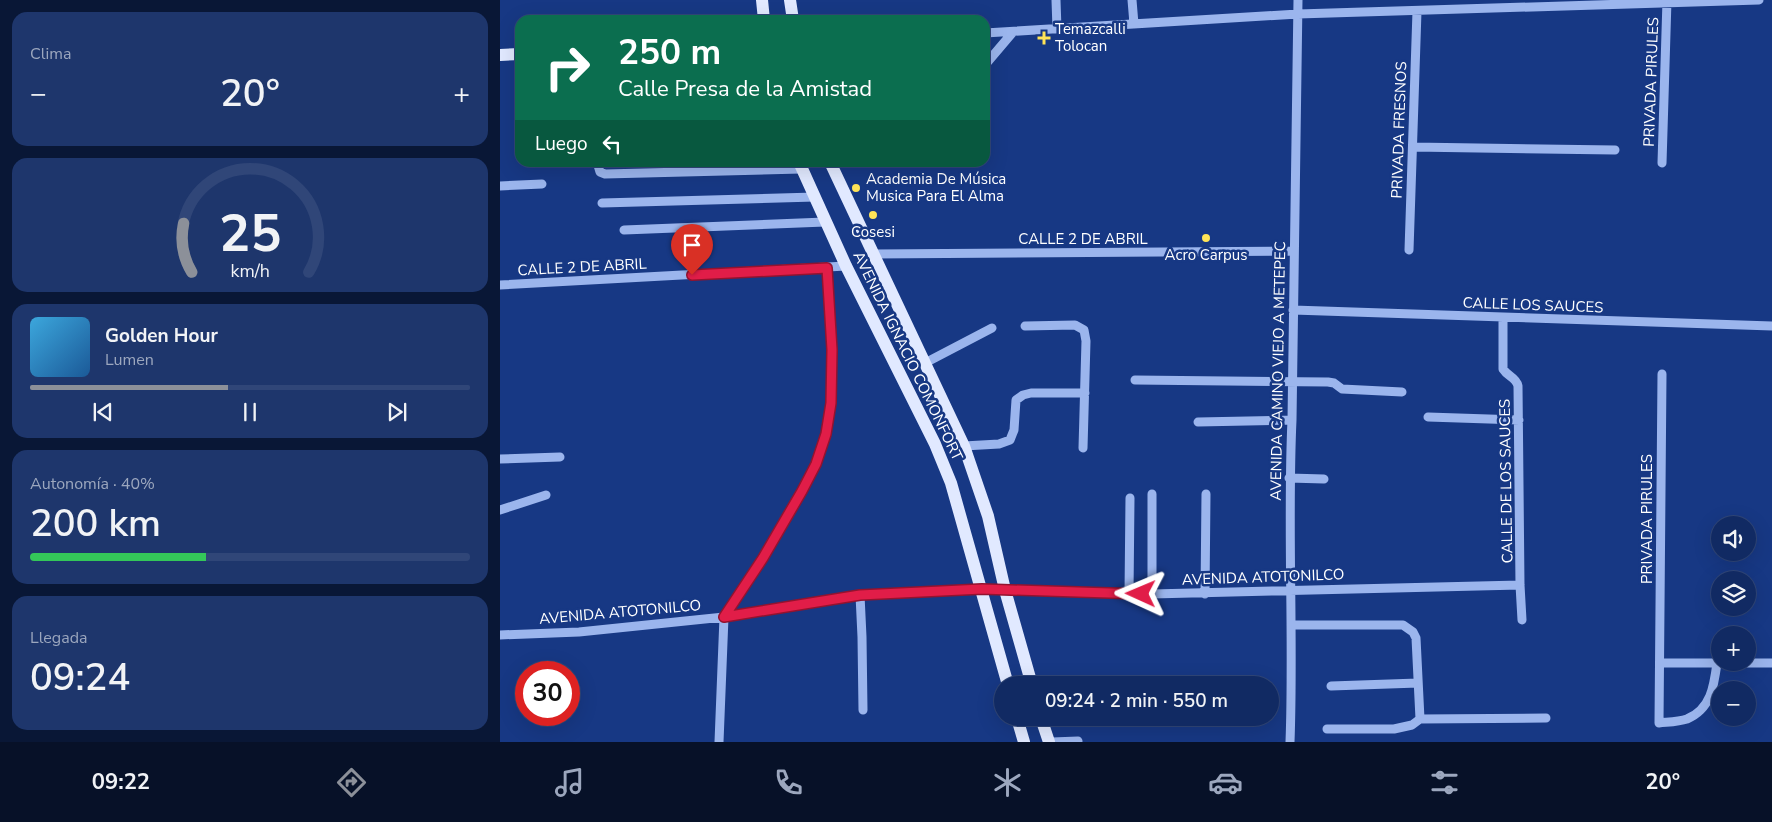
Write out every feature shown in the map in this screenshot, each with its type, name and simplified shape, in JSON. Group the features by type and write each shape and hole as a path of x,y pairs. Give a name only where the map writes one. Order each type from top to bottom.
{"main road":[{"path":"762,0 764,15"},
{"path":"790,0 792,15"},
{"path":"500,55 515,54"},
{"name":"AVENIDA IGNACIO COMONFORT","path":"800,167 846,266 935,444 951,483 1006,676"},
{"name":"AVENIDA IGNACIO COMONFORT","path":"832,167 964,446 988,516 1005,590 1029,676"},
{"path":"1019,726 1024,742"},
{"path":"1045,726 1050,742"}],"street":[{"path":"1056,0 1057,29"},
{"path":"1132,0 1134,24"},
{"name":"AVENIDA CAMINO VIEJO A METEPEC","path":"1290,742 1291,590 1289,478 1292,420 1298,0"},
{"path":"990,33 1298,14 1417,12 1527,3 1758,0"},
{"name":"PRIVADA PIRULES","path":"1662,163 1667,1"},
{"name":"PRIVADA FRESNOS","path":"1409,250 1417,12"},
{"path":"990,60 1013,32"},
{"path":"1413,147 1615,150"},
{"path":"598,167 600,172 605,174 776,167"},
{"path":"500,186 542,184"},
{"path":"602,203 815,197"},
{"path":"624,230 825,222"},
{"name":"CALLE 2 DE ABRIL","path":"873,254 1294,252"},
{"name":"CALLE 2 DE ABRIL","path":"500,285 846,266"},
{"path":"719,742 724,617 763,558 802,491 816,464 826,434 831,403 832,350 827,268"},
{"name":"CALLE LOS SAUCES","path":"1293,310 1772,326"},
{"name":"CALLE DE LOS SAUCES","path":"1503,318 1503,369 1505,373 1517,381 1518,386 1522,620"},
{"path":"1025,326 1075,326 1084,330 1086,340 1083,448"},
{"path":"924,363 992,328"},
{"name":"PRIVADA PIRULES","path":"1662,374 1659,724 1686,719 1706,705 1714,690 1716,671"},
{"path":"1135,380 1332,382 1342,389 1402,392"},
{"path":"964,446 998,444 1010,440 1014,430 1016,400 1023,394 1085,393"},
{"path":"1428,417 1519,420"},
{"path":"1198,422 1292,420"},
{"path":"500,459 560,457"},
{"path":"1289,478 1324,479"},
{"path":"500,510 514,507 546,494"},
{"path":"1152,494 1152,594"},
{"path":"1205,594 1206,494"},
{"path":"1129,594 1130,498"},
{"name":"AVENIDA ATOTONILCO","path":"500,634 579,632 724,617 860,595 982,589 1129,594 1205,594 1291,590 1520,585"},
{"path":"860,595 863,710"},
{"path":"1291,625 1392,624 1403,625 1409,628 1414,632 1416,638 1420,719"},
{"path":"1660,663 1711,663"},
{"path":"1756,663 1772,663"},
{"path":"1331,686 1418,683"},
{"path":"1327,729 1394,729 1412,725 1420,719 1546,718"},
{"path":"1050,742 1078,741"}],"place":[{"name":"Temazcalli Tolocan","path":"1044,38"},
{"name":"Academia De Música Musica Para El Alma","path":"856,188"},
{"name":"Cosesi","path":"873,215"},
{"name":"Acro Carpus","path":"1206,238"}],"route":[{"path":"692,275 827,268 832,350 831,403 826,434 816,464 802,491 763,558 724,617 860,595 982,589 1141,594"}]}
